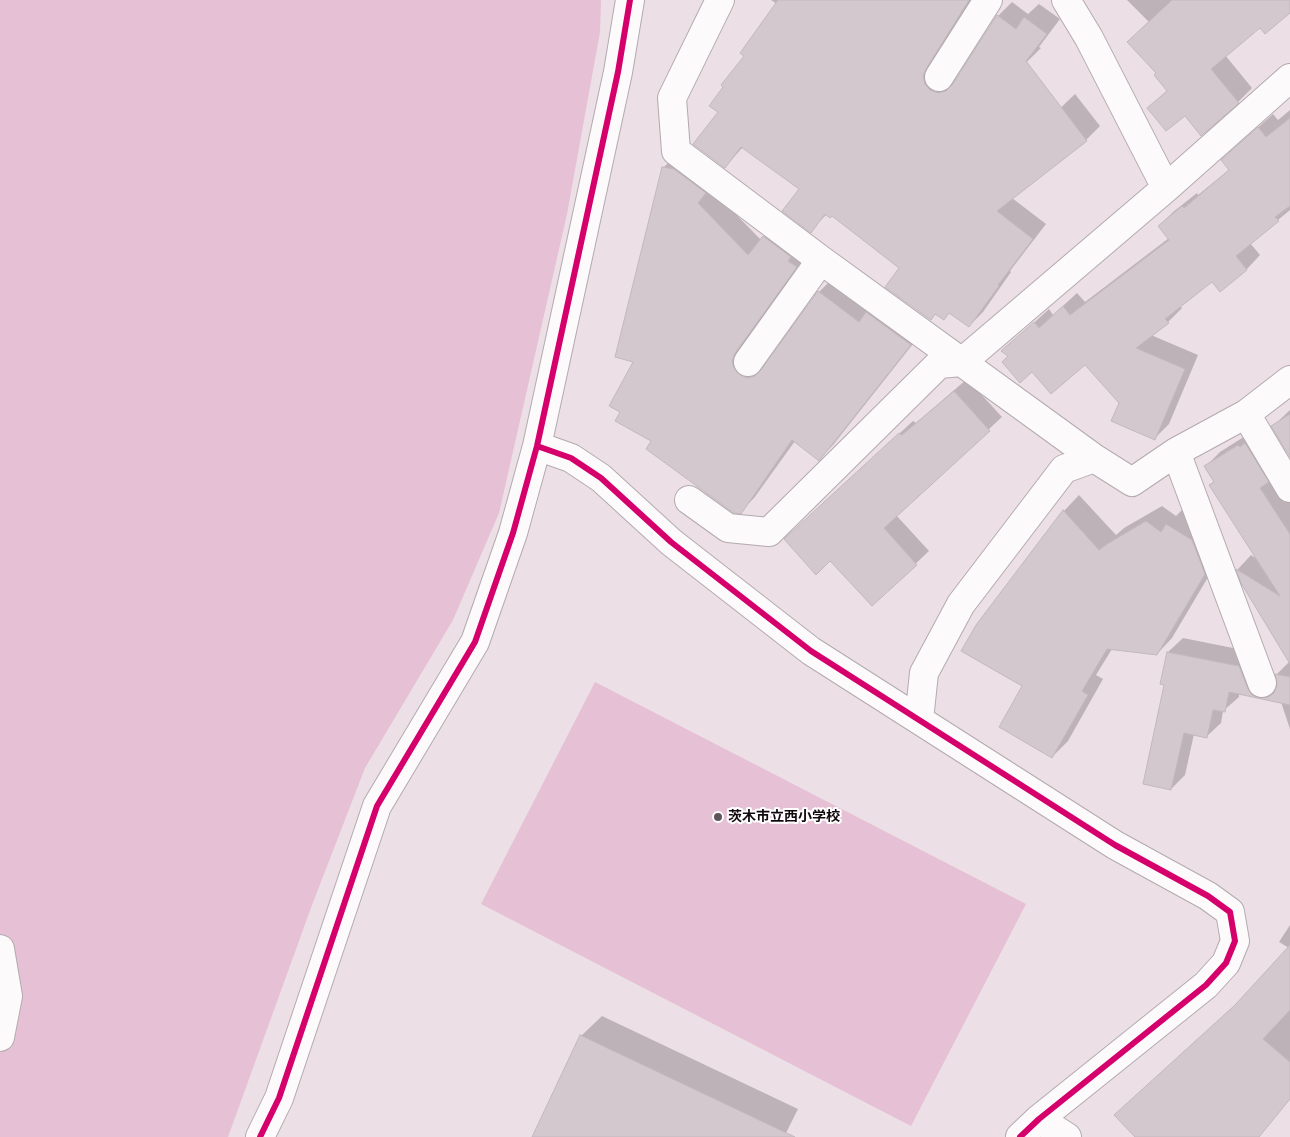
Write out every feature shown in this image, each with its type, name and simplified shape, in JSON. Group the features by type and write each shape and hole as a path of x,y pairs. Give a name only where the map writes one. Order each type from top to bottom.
{"street":[{"path":"260,1137 279,1098 377,806 475,642 512,533 538,446 618,72 630,0"},
{"path":"720,0 672,98 676,151 821,260 1094,458 1132,482 1176,452 1246,414 1290,380"},
{"path":"939,77 988,0"},
{"path":"1066,0 1089,38 1166,188"},
{"path":"689,500 728,528 769,532 939,364 962,362 1166,188 1290,78"},
{"path":"748,362 821,260"},
{"path":"1246,414 1290,488"},
{"path":"538,446 571,458 601,478 671,542 811,650 1115,845 1208,896 1230,912 1235,941 1226,963 1206,985 1029,1128"},
{"path":"1176,452 1262,683"},
{"path":"920,720 924,673 961,604 1064,470 1094,458"},
{"path":"0,949 8,996 0,1037"},
{"path":"1029,1128 1067,1137"}],"shaded area":[{"path":"0,0 601,0 600,32 567,214 499,513 453,620 365,768 312,905 228,1137 0,1137"},
{"path":"595,682 1026,904 911,1126 481,904"}],"building":[{"path":"778,0 969,0 923,76 925,84 930,90 938,93 946,91 952,85 997,15 1016,29 1024,17 1047,34 1026,61 1087,141 997,211 1033,239 969,327 949,313 944,320 935,314 931,320 885,287 899,268 832,216 830,218 825,214 811,233 782,211 799,189 741,147 725,168 693,144 718,112 709,106 723,87 721,85 744,56 740,53"},
{"path":"1172,0 1290,0 1290,13 1265,34 1260,28 1211,69 1239,103 1201,136 1185,116 1166,131 1147,108 1167,91 1154,75 1156,73 1127,42"},
{"path":"1290,118 1290,206 1275,217 1279,221 1236,256 1247,270 1220,292 1212,282 1165,319 1169,323 1136,348 1185,369 1155,440 1111,421 1119,403 1085,365 1051,394 1032,372 1020,383 1002,362 1008,356 1001,351 1034,322 1039,328 1063,306 1070,315 1169,240 1158,226 1182,206 1184,208 1229,170 1221,160 1258,127 1266,137"},
{"path":"662,167 674,169 706,193 698,203 748,255 763,236 791,257 788,261 797,267 735,353 732,361 734,368 739,374 747,378 755,376 760,371 818,291 859,322 866,312 911,345 819,461 792,440 741,514 734,513 646,449 651,441 615,421 620,412 609,406 633,362 615,357"},
{"path":"954,391 990,431 884,528 917,565 872,606 830,561 816,575 784,539 899,433 902,435"},
{"path":"1290,414 1290,457 1271,426"},
{"path":"1245,443 1269,482 1260,488 1290,534 1290,664 1241,583 1236,569 1280,596 1209,485 1214,482 1204,466 1238,445 1240,447"},
{"path":"1063,510 1099,550 1146,521 1161,532 1166,524 1192,540 1205,574 1157,655 1107,649 1082,691 1088,695 1052,758 999,727 1022,686 961,651 976,625"},
{"path":"1167,652 1239,666 1248,689 1252,695 1259,698 1268,697 1274,693 1277,685 1275,674 1290,677 1290,705 1229,692 1225,712 1213,710 1207,738 1184,733 1171,790 1143,784 1164,685 1160,684"},
{"path":"1290,945 1290,1010 1263,1039 1290,1062 1290,1099 1259,1137 1135,1137 1114,1115 1235,1005"},
{"path":"580,1035 795,1137 532,1137"}],"cycle path":[{"path":"260,1137 279,1098 377,806 475,642 513,533 537,446 618,72 630,0"},
{"path":"537,446 571,458 601,478 671,542 811,651 1115,845 1208,896 1230,912 1235,941 1226,963 1206,985 1039,1119 1020,1137"}],"place":[{"name":"茨木市立西小学校","path":"718,817"}]}
